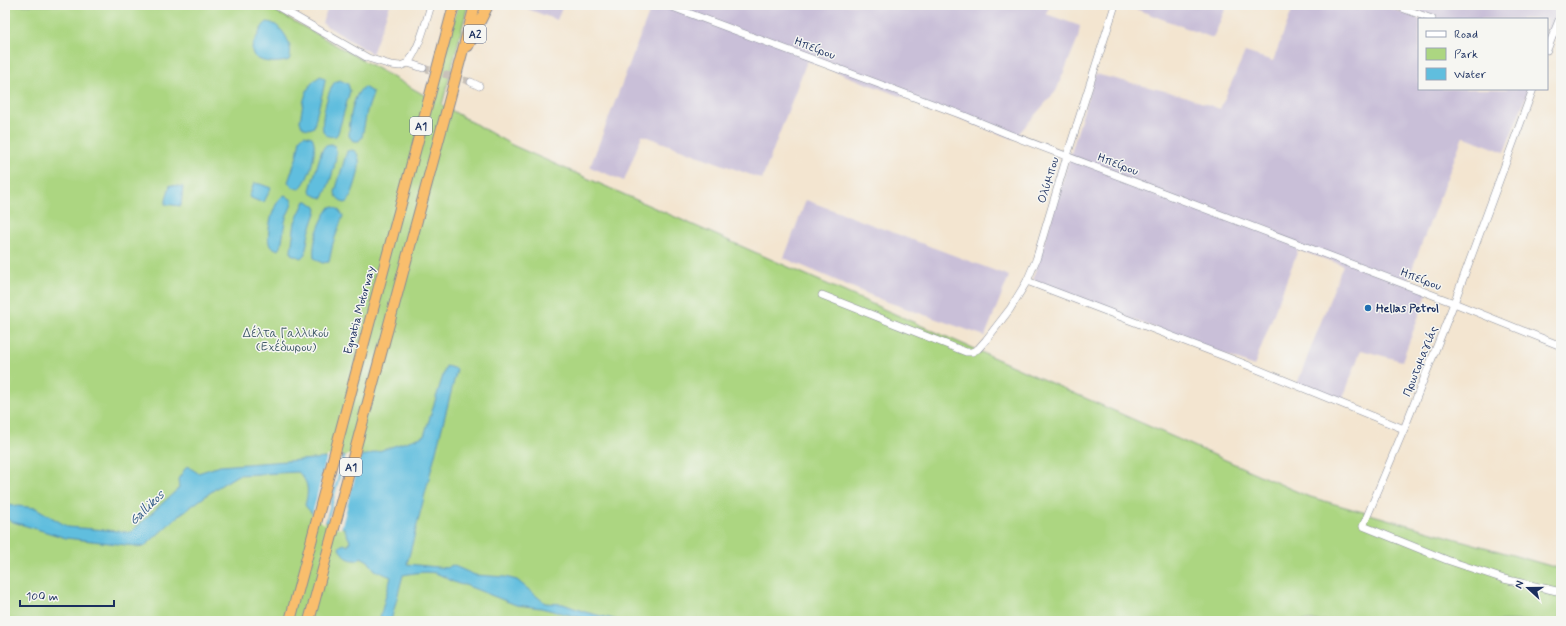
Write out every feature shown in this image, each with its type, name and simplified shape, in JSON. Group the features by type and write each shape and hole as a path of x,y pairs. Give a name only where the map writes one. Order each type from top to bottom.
{"highway":[{"name":"Egnatia Motorway","path":"289,621 294,607 454,5"},
{"name":"Α1","path":"310,618 475,5"},
{"name":"Α2","path":"460,62 488,5"}],"street":[{"path":"276,5 368,58 391,65 400,66 408,63 413,56 431,5"},
{"name":"Ηπείρου","path":"667,5 962,115 1561,346"},
{"name":"Ολύμπου","path":"822,295 966,352 972,352 978,349 1010,308 1027,281 1036,260 1115,5"},
{"path":"1394,5 1429,18"},
{"path":"1548,48 1561,15"},
{"path":"408,63 423,68"},
{"path":"471,82 479,86"},
{"name":"Πρωτομαγιάς","path":"1533,90 1454,304 1363,526 1454,562 1504,579 1561,592"},
{"path":"1027,281 1242,363 1404,429"}],"shaded area":[{"path":"329,5 390,5 372,54 322,23"},
{"path":"517,5 563,5 557,20"},
{"path":"652,5 1050,5 1046,14 1080,26 1078,38 1056,91 1014,139 807,61 762,179 642,135 624,181 590,167"},
{"path":"1125,5 1227,5 1213,38"},
{"path":"1294,5 1382,5 1418,18 1418,90 1529,90 1504,152 1463,136 1407,282 1428,291 1402,361 1361,350 1342,401 1297,384 1343,265 1298,250 1254,366 1037,283 1033,278 1095,74 1181,95 1220,109 1245,52 1273,61"},
{"path":"1400,5 1561,5 1548,42 1548,18 1435,18"},
{"path":"806,200 1009,276 985,336 882,300 784,258"}],"green space":[{"name":"Δέλτα Γαλλικού (Εχέδωρου)","path":"5,5 265,5 433,100 458,5 468,5 442,105 512,145 1307,496 1561,569 1561,621 5,621"}],"water":[{"path":"267,22 278,27 286,36 290,49 289,60 267,62 256,58 253,54 253,43"},
{"path":"321,76 325,79 325,82 314,127 309,129 305,128 300,121 303,102 311,84"},
{"path":"340,80 348,84 350,91 338,133 336,136 332,137 324,133 323,116 329,93 335,82"},
{"path":"364,87 373,94 367,111 362,137 359,141 353,141 349,136 352,110 357,96"},
{"path":"304,135 312,137 314,142 314,156 306,179 299,189 292,187 288,182 297,156 300,139"},
{"path":"331,144 335,146 335,165 323,198 315,196 310,190 322,150 326,145"},
{"path":"352,150 357,153 359,158 358,174 348,202 344,203 337,197 335,192 347,151"},
{"path":"254,183 271,188 264,202 249,197"},
{"path":"170,185 183,187 181,206 165,204"},
{"path":"285,195 292,200 292,202 286,218 280,247 278,250 270,246 269,226 277,203"},
{"path":"305,201 308,201 316,207 317,210 309,233 305,254 301,258 291,254 291,250 295,222"},
{"path":"330,207 336,208 343,216 333,243 329,262 322,263 314,258 314,245 320,224"},
{"path":"446,366 457,369 407,564 447,568 452,565 475,575 505,577 517,580 545,603 563,604 585,612 621,621 594,621 541,608 516,605 465,585 457,584 439,574 427,572 403,575 391,621 379,621 391,577 375,570 368,561 361,557 358,560 352,560 343,554 339,549 340,546 344,544 348,546 350,541 344,528 322,520 309,510 305,505 307,495 306,483 298,472 238,475 218,487 178,516 144,547 66,538 10,521 5,517 5,499 8,505 36,508 68,527 131,532 179,488 178,479 187,466 198,473 220,466 367,455 424,436"}],"pier":[{"path":"361,454 341,529 327,525 346,455"},
{"path":"343,455 325,524 312,516 327,456"}],"tunnel":[{"path":"423,68 471,82"}],"place":[{"name":"Hellas Petrol","path":"1368,308"}],"water label":[{"name":"Gallikos","path":"146,507"}]}
